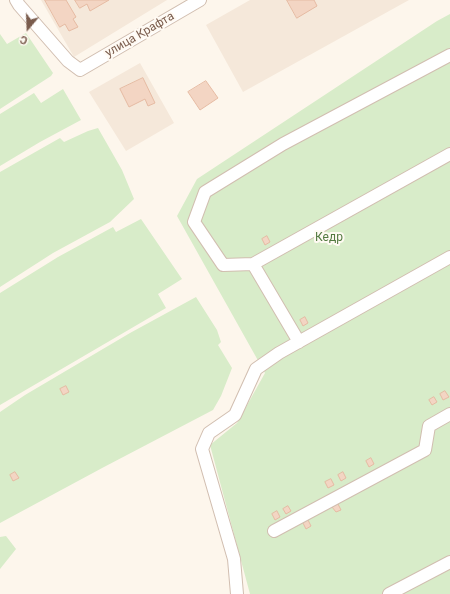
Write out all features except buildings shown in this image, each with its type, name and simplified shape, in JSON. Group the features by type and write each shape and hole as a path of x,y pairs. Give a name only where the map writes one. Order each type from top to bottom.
{"street":[{"name":"улица Крафта","path":"16,0 68,62 80,70 200,0"},
{"path":"450,56 283,144 205,192 194,222 223,265 253,264 450,154"},
{"path":"237,594 234,559 202,449 209,433 235,415 256,369 279,353 450,257"},
{"path":"253,264 299,342"},
{"path":"274,531 425,450 429,426 450,414"},
{"path":"389,594 450,562"}],"shaded area":[{"path":"41,0 167,0 74,57"},
{"path":"250,0 409,0 243,92 206,25"},
{"path":"140,63 174,123 126,151 89,92"}],"green space":[{"name":"Кедр","path":"450,14 450,594 250,594 210,445 237,423 265,373 177,216 197,179 437,21"},
{"path":"26,33 53,73 51,76 0,109 0,34 7,44"},
{"path":"63,89 81,120 0,166 0,114 34,93 41,103"},
{"path":"98,128 122,170 134,199 110,222 53,253 0,287 0,172 60,138 64,142"},
{"path":"141,219 182,279 158,294 166,308 0,405 0,293 58,257 113,227 116,232"},
{"path":"196,297 217,330 221,342 218,345 232,368 221,396 213,410 0,523 0,412 25,395 130,333"},
{"path":"6,536 16,549 0,569 0,537"}]}
